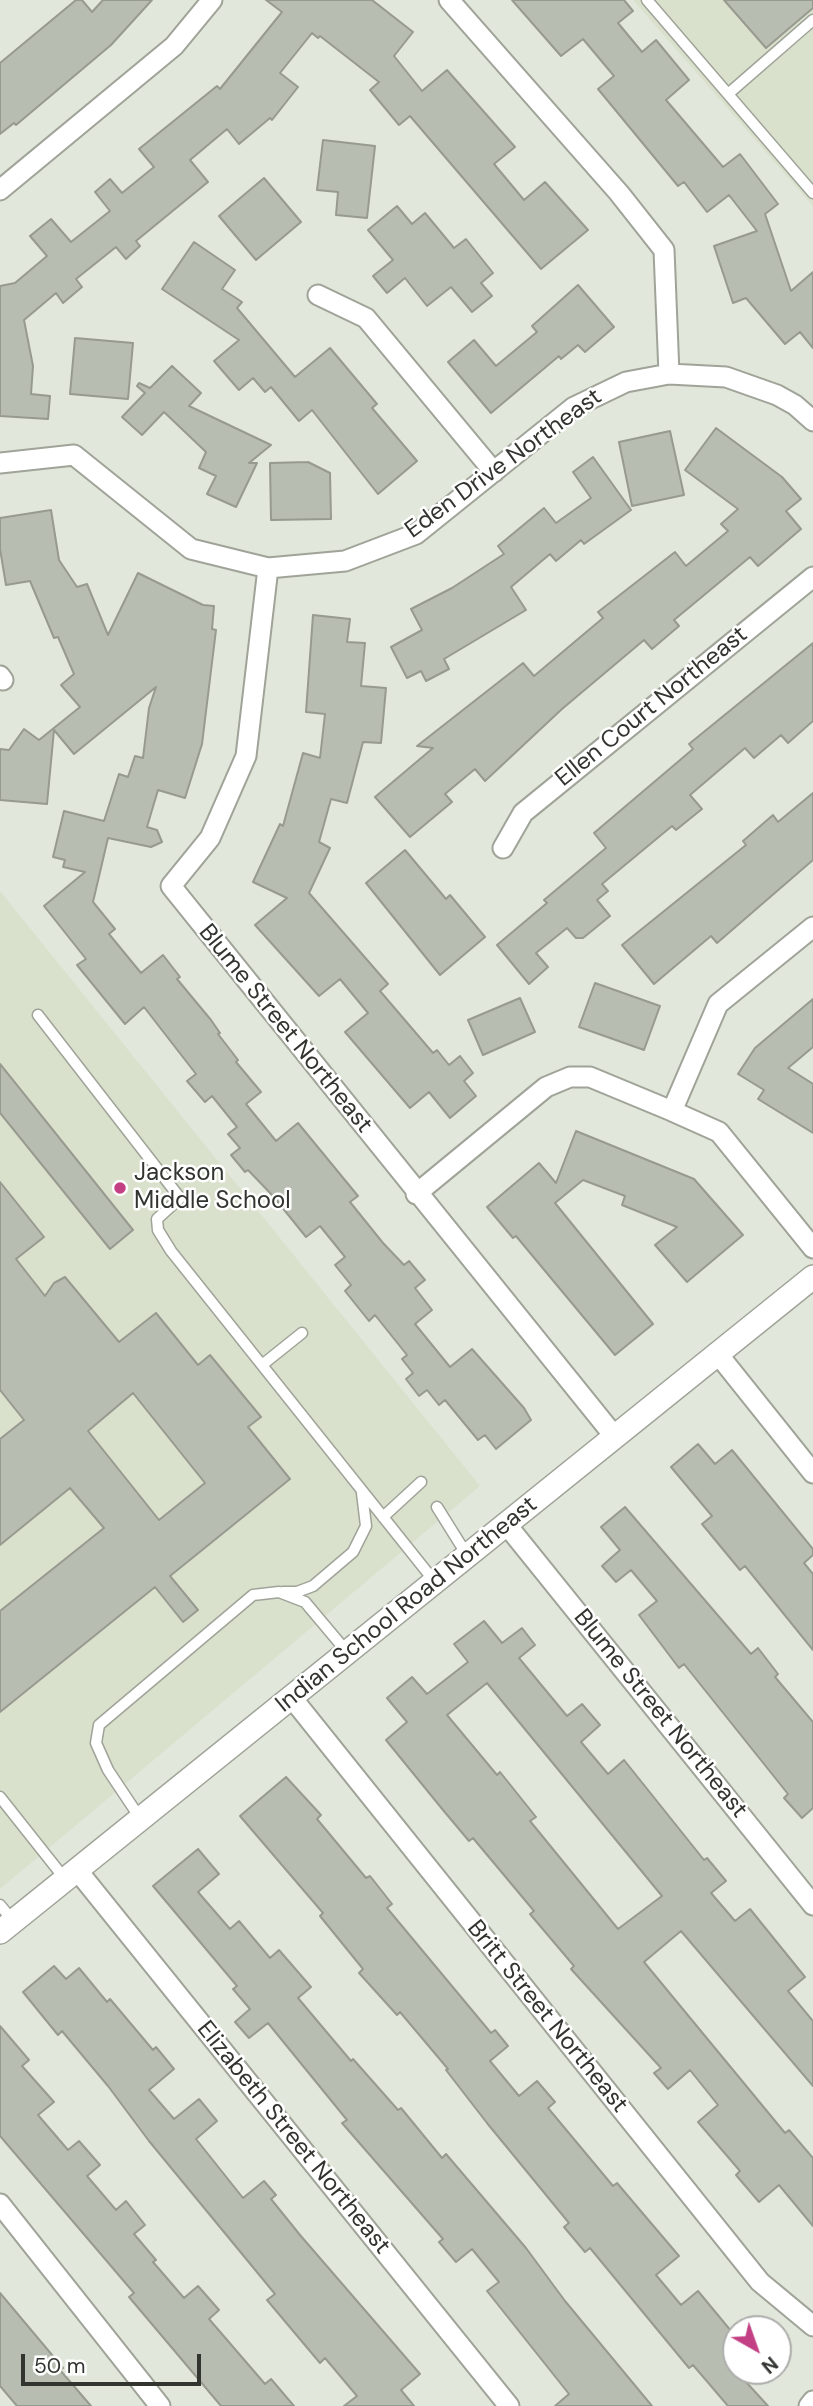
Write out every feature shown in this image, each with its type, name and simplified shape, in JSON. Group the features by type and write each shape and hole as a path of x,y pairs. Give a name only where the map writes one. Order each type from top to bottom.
{"street":[{"path":"0,190 174,46 212,0"},
{"path":"449,0 619,193 664,250 669,374"},
{"path":"318,295 366,318 494,472"},
{"name":"Eden Drive Northeast","path":"0,463 74,455 191,549 268,568 345,561 416,534 574,408 600,392 625,382 669,374 726,377 753,384 795,405 813,421"},
{"name":"Blume Street Northeast","path":"268,568 246,756 210,838 171,886 416,1194 615,1437"},
{"name":"Ellen Court Northeast","path":"503,848 523,813 813,577"},
{"path":"672,1111 718,1004 813,927"},
{"path":"416,1194 546,1087 570,1077 590,1077 719,1132 813,1248"},
{"name":"Indian School Road Northeast","path":"4,1920 71,1875 813,1277"},
{"path":"717,1353 813,1473"},
{"name":"Blume Street Northeast","path":"506,1524 813,1905"},
{"name":"Britt Street Northeast","path":"292,1698 760,2282 813,2326"},
{"name":"Elizabeth Street Northeast","path":"71,1875 509,2406"},
{"path":"0,2204 160,2406"},
{"path":"809,2406 813,2401"}],"lane":[{"path":"647,0 813,193"},
{"path":"728,94 813,20"},
{"path":"38,1015 180,1198 157,1219 158,1230 171,1251 435,1582"},
{"path":"262,1365 302,1333"},
{"path":"383,1517 421,1482"},
{"path":"140,1819 108,1770 96,1743 99,1725 253,1595 297,1592 327,1577 353,1552 366,1526 361,1489"},
{"path":"437,1507 468,1555"},
{"path":"279,1592 305,1602 347,1653"},
{"path":"0,1797 71,1875"}],"shaded area":[{"path":"633,0 813,0 813,206"},
{"name":"Jackson Middle School","path":"0,891 480,1486 0,1889"}],"building":[{"path":"76,0 82,0 92,12 103,0 152,0 111,45 16,125 14,123 0,134 0,63"},
{"path":"266,0 372,0 413,32 394,56 422,91 447,70 515,147 494,164 524,200 545,182 588,230 541,269 410,116 399,125 370,90 379,82 320,36 318,38 312,33 280,73 298,87 272,120 270,118 239,144 227,129 190,160 208,182 136,241 140,246 126,259 116,247 76,279 82,287 63,303 56,293 24,320 33,366 31,394 50,396 48,419 0,416 0,286 15,283 47,256 30,236 51,219 71,242 110,211 95,192 110,179 122,193 154,167 139,149 217,86 220,89 282,12"},
{"path":"512,0 624,0 633,11 618,23 642,52 656,40 689,80 666,100 723,167 740,154 778,204 765,214 791,291 813,272 813,348 800,332 785,344 746,298 733,303 714,246 757,231 729,195 707,212 684,182 678,186 598,89 614,76 583,39 561,56"},
{"path":"724,0 813,0 813,8 766,48"},
{"path":"323,140 375,146 367,218 336,215 338,192 317,190"},
{"path":"264,178 301,222 256,260 219,216"},
{"path":"397,206 412,224 425,213 454,248 466,239 493,273 481,283 492,296 472,312 451,287 427,306 405,278 387,293 373,276 393,260 368,230"},
{"path":"194,242 235,270 222,289 242,302 237,308 295,377 330,348 377,404 372,408 417,461 378,494 312,410 299,421 271,387 265,392 253,378 239,390 214,361 239,340 162,289"},
{"path":"578,285 614,327 585,352 578,345 561,359 559,356 491,413 448,362 474,340 496,366 537,332 532,326"},
{"path":"75,338 133,343 128,399 70,394"},
{"path":"172,366 201,393 189,406 271,445 249,463 257,463 236,507 207,494 216,476 199,468 206,452 164,412 142,435 122,417 145,393 137,386 139,383 150,388"},
{"path":"716,428 782,477 801,499 786,511 801,529 758,566 750,557 674,620 679,626 652,649 644,640 562,709 485,781 475,769 445,794 452,802 410,837 375,797 433,748 417,746 523,663 534,676 603,618 598,612 675,552 686,566 728,531 721,524 738,509 685,470"},
{"path":"670,431 684,495 632,506 619,442"},
{"path":"593,457 631,510 584,544 581,540 556,561 550,554 511,587 526,610 444,659 449,669 426,681 421,671 407,678 391,647 422,630 411,609 452,588 504,554 498,546 544,508 556,523 591,498 573,472"},
{"path":"308,462 330,473 331,519 271,520 270,463"},
{"path":"51,510 59,560 77,587 87,584 108,635 138,573 203,605 214,606 212,629 216,630 202,744 185,798 158,790 147,827 157,830 162,842 151,847 108,838 93,902 115,929 109,934 141,973 163,955 180,977 177,979 211,1020 238,1060 236,1062 261,1092 246,1104 276,1141 298,1123 358,1196 350,1202 383,1243 404,1265 409,1261 425,1280 415,1288 432,1310 415,1324 450,1367 472,1349 524,1408 531,1420 496,1449 485,1435 478,1440 445,1400 439,1405 427,1390 419,1396 406,1379 413,1373 402,1359 407,1355 375,1315 369,1321 345,1291 351,1285 335,1265 345,1257 320,1226 306,1237 273,1196 248,1170 245,1172 231,1155 240,1148 228,1134 237,1127 212,1096 205,1102 187,1081 196,1074 144,1007 125,1024 77,965 86,959 44,906 85,872 63,867 65,860 53,857 64,811 104,821 119,774 128,777 135,756 143,758 149,708 156,687 74,754 54,730 47,804 0,800 0,749 9,750 24,729 39,740 80,707 61,685 74,674 58,637 54,638 30,581 6,585 0,549 0,518"},
{"path":"313,615 350,619 347,642 365,643 361,686 386,688 381,743 363,742 347,803 331,799 319,842 330,848 309,893 388,984 380,991 433,1053 437,1050 449,1065 460,1056 473,1073 464,1081 476,1096 450,1118 429,1092 410,1108 345,1032 368,1013 340,979 319,996 255,925 287,898 253,882 280,824 283,826 303,753 320,758 325,714 306,712"},
{"path":"813,643 813,721 788,743 781,735 754,758 745,748 690,795 702,809 676,830 672,826 602,884 608,891 597,900 610,916 583,938 576,938 567,928 536,953 548,967 529,984 497,945 547,903 544,900 606,848 594,833 693,749 689,744"},
{"path":"813,793 813,860 717,943 711,936 654,984 622,945 746,845 743,841 773,815 778,822"},
{"path":"405,850 446,899 450,895 485,937 440,975 366,883"},
{"path":"595,983 660,1006 644,1050 579,1027"},
{"path":"520,998 535,1032 483,1055 468,1020"},
{"path":"813,999 813,1047 788,1068 813,1084 813,1133 758,1099 764,1090 738,1074 755,1048"},
{"path":"0,1064 133,1230 110,1249 0,1113"},
{"path":"576,1131 694,1179 743,1235 687,1282 655,1245 677,1227 622,1205 625,1196 583,1180 555,1203 653,1324 615,1355 516,1236 513,1238 487,1207 539,1163 556,1183"},
{"path":"0,1182 44,1237 16,1259 45,1296 54,1283 65,1277 119,1342 156,1313 198,1365 210,1355 261,1417 248,1427 290,1479 170,1576 198,1610 183,1622 155,1587 0,1712 0,1611 104,1528 70,1488 0,1545 0,1439 24,1420 0,1390","holes":["133,1393 205,1483 159,1520 88,1431"]},
{"path":"698,1444 715,1464 732,1450 813,1549 813,1555 804,1563 813,1574 813,1650 745,1566 740,1570 702,1524 712,1516 671,1467"},
{"path":"625,1507 751,1654 758,1648 778,1674 775,1677 813,1722 813,1808 802,1818 784,1798 788,1794 684,1664 679,1668 639,1615 657,1601 631,1570 616,1582 602,1566 620,1550 601,1527"},
{"path":"484,1621 502,1643 522,1628 535,1645 519,1658 567,1716 582,1704 600,1725 581,1742 608,1774 624,1760 704,1860 707,1858 726,1881 711,1893 735,1921 750,1909 805,1977 788,1991 813,2021 813,2086 681,1931 644,1962 785,2133 789,2130 813,2158 813,2226 779,2185 759,2202 736,2175 740,2171 698,2122 718,2105 690,2070 668,2089 654,2073 661,2068 571,1969 574,1966 530,1914 534,1911 473,1838 469,1841 386,1740 407,1722 387,1698 412,1677 427,1694 468,1662 454,1644","holes":["487,1683 662,1896 618,1929 530,1821 536,1817 500,1772 497,1775 447,1715"]},
{"path":"286,1777 321,1815 317,1819 366,1878 370,1876 392,1904 387,1908 491,2033 495,2030 508,2046 490,2061 519,2096 537,2081 555,2102 548,2108 613,2186 617,2183 679,2256 656,2275 681,2305 698,2291 722,2320 722,2385 749,2385 768,2406 728,2406 693,2365 689,2368 590,2248 585,2252 564,2227 569,2223 487,2123 446,2070 448,2069 400,2012 397,2015 359,1973 363,1969 320,1916 323,1913 240,1816"},
{"path":"198,1849 219,1874 198,1892 230,1929 239,1921 270,1958 279,1950 311,1987 298,1998 351,2061 353,2059 398,2110 401,2108 442,2158 446,2154 526,2248 565,2301 652,2406 555,2406 569,2394 487,2291 499,2282 472,2249 456,2262 439,2242 443,2239 342,2123 347,2120 268,2023 249,2038 235,2022 250,2009 233,1989 237,1986 153,1886"},
{"path":"54,1966 66,1979 79,1968 107,2002 110,1999 153,2050 156,2047 174,2069 149,2090 174,2119 199,2099 217,2121 196,2139 243,2198 264,2181 276,2195 271,2199 420,2374 401,2390 414,2406 344,2406 357,2396 325,2358 320,2363 267,2300 275,2294 149,2141 108,2086 62,2031 58,2035 23,1992"},
{"path":"0,2026 29,2060 22,2066 54,2102 38,2115 68,2150 79,2141 100,2165 87,2176 116,2210 126,2201 145,2225 134,2234 156,2260 153,2262 184,2298 198,2286 219,2310 209,2319 265,2384 271,2379 294,2406 221,2406 129,2297 134,2293 0,2136"},
{"path":"0,2293 91,2406 17,2406 0,2386"}],"place":[{"name":"Jackson Middle School","path":"120,1188"}]}
